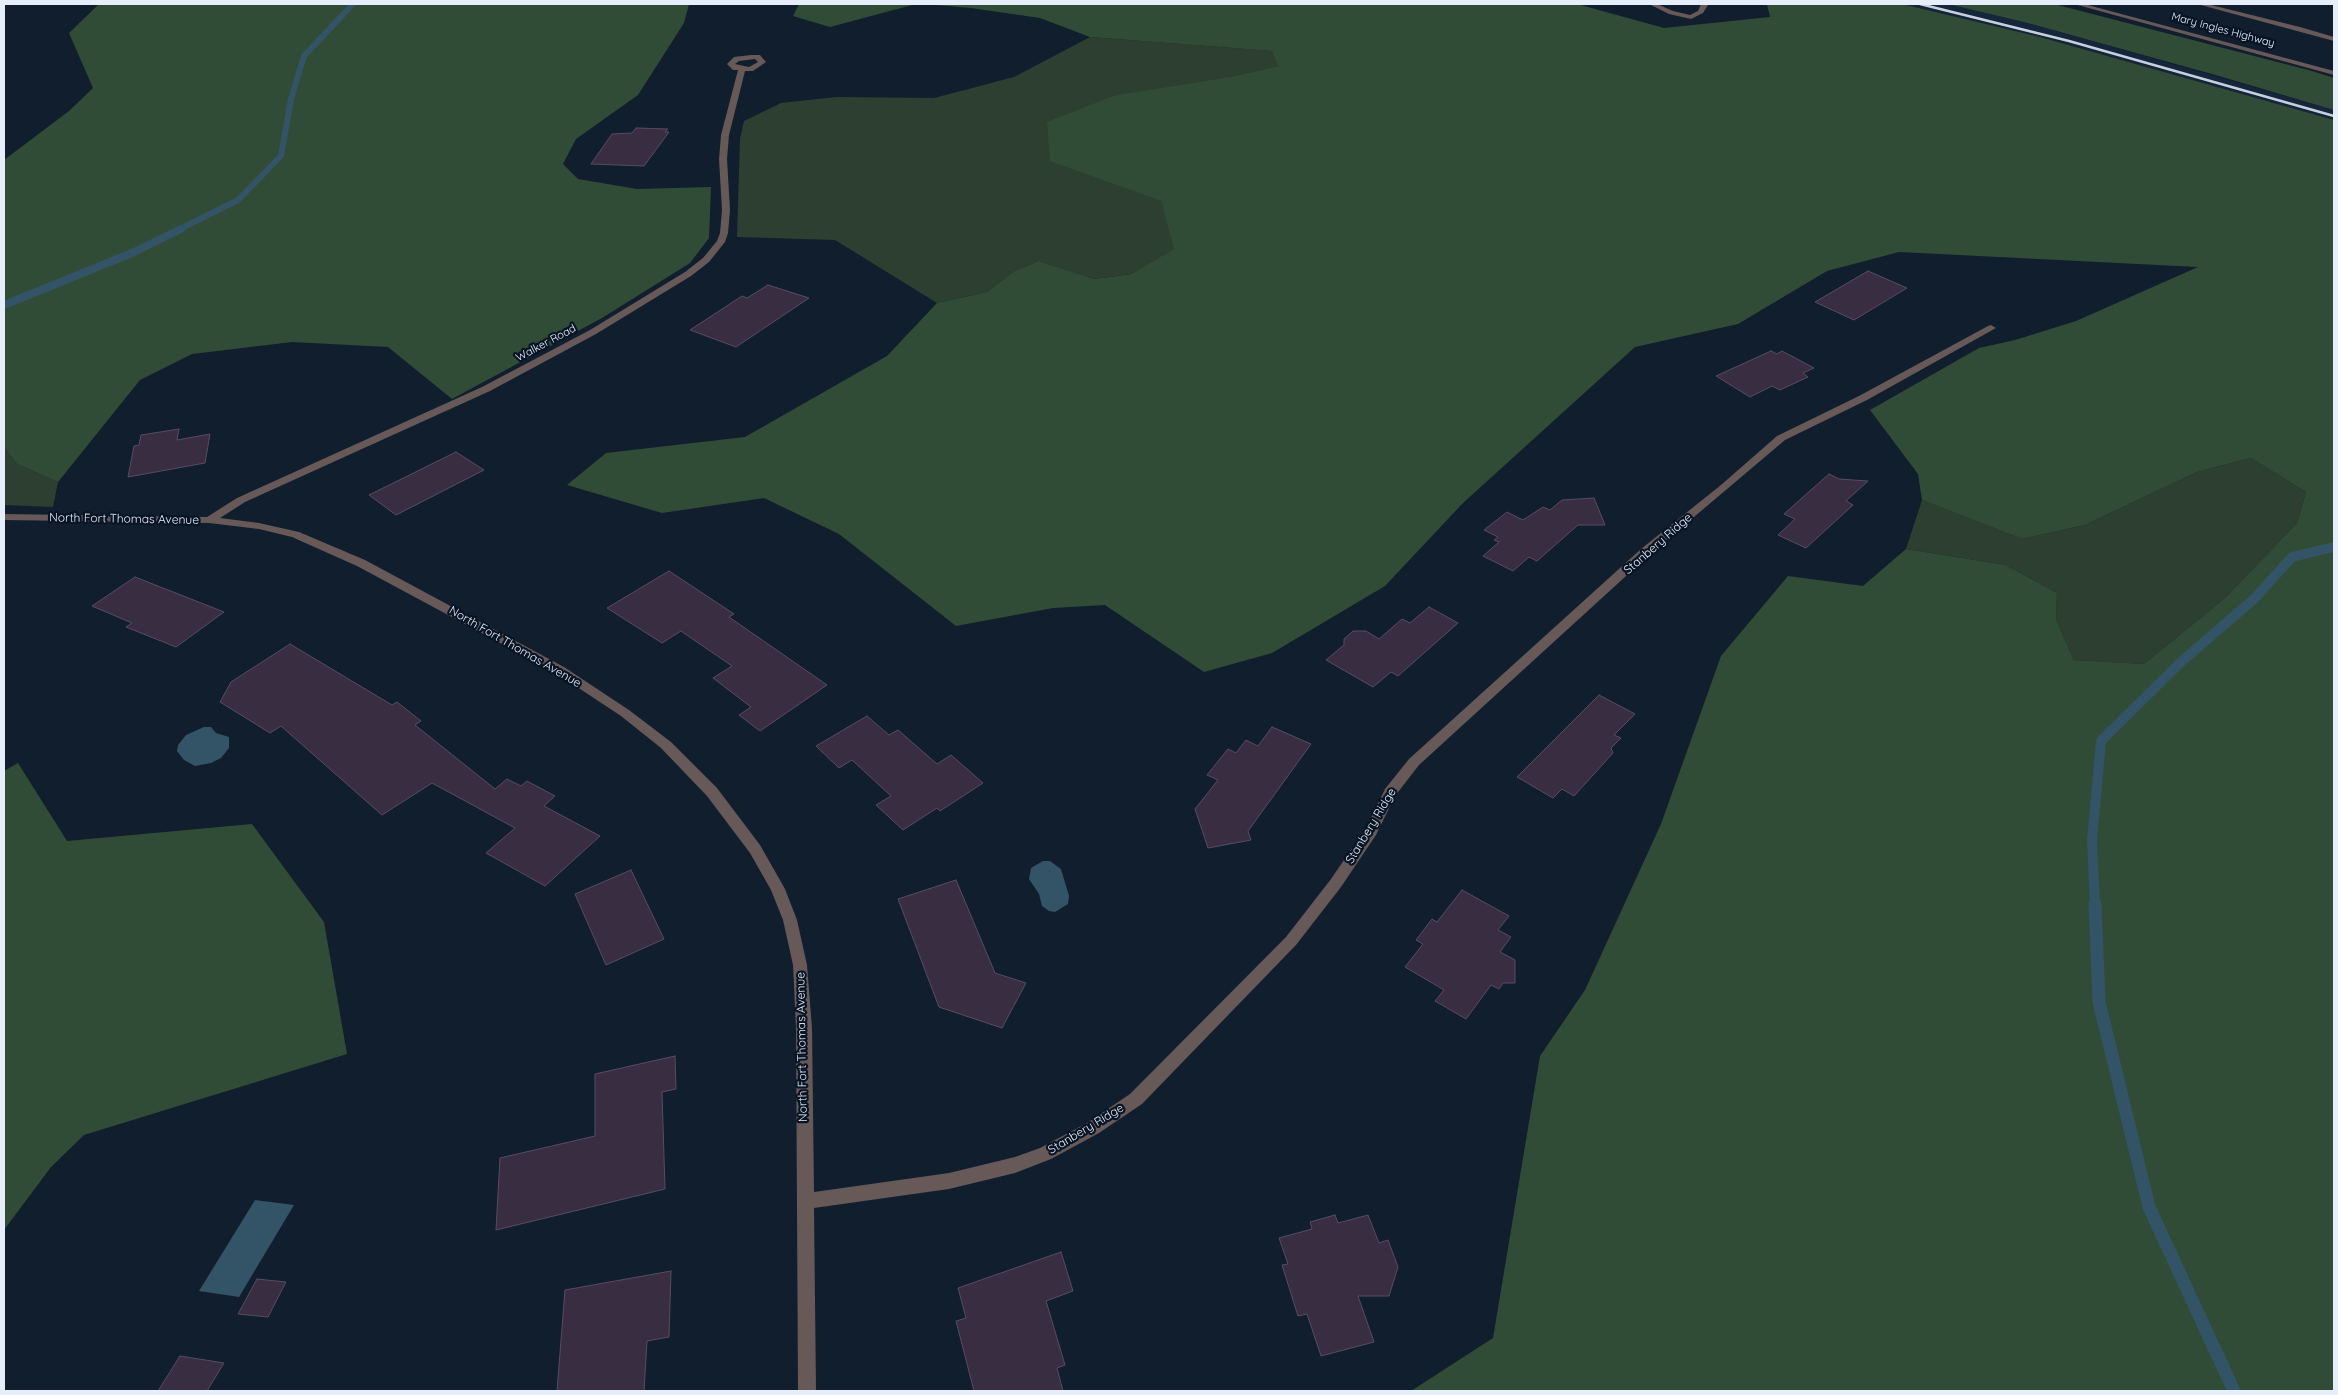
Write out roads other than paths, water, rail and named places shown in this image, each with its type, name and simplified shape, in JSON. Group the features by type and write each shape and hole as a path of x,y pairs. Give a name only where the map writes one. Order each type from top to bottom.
{"street":[{"path":"1652,4 1671,14 1690,17 1702,12 1704,4"},
{"name":"Mary Ingles Highway","path":"2077,4 2111,9 2334,73"},
{"path":"2200,4 2298,28 2334,40"},
{"name":"Walker Road","path":"209,520 241,500 486,389 593,332 688,274 706,260 721,242 724,233 726,210 723,159 725,135 742,69"},
{"name":"Stanbery Ridge","path":"804,1201 949,1181 1015,1165 1045,1154 1093,1128 1136,1099 1291,941 1336,883 1371,830 1390,793 1414,762 1645,552 1726,487 1781,438 1863,398 1991,328"},
{"name":"North Fort Thomas Avenue","path":"4,517 209,520 259,526 295,534 361,562 560,670 625,713 666,745 712,792 755,849 778,889 790,920 800,965 804,1028 807,1391"}],"waterway":[{"path":"178,230 238,200 281,156 291,99 304,56 353,4"},
{"path":"4,305 132,253 181,229"},
{"path":"2095,906 2092,840 2101,741 2182,661 2254,599 2292,557 2334,547"},
{"path":"2095,904 2099,1002 2149,1207 2234,1391"}],"railway":[{"path":"1920,4 2069,41 2334,116"}]}
